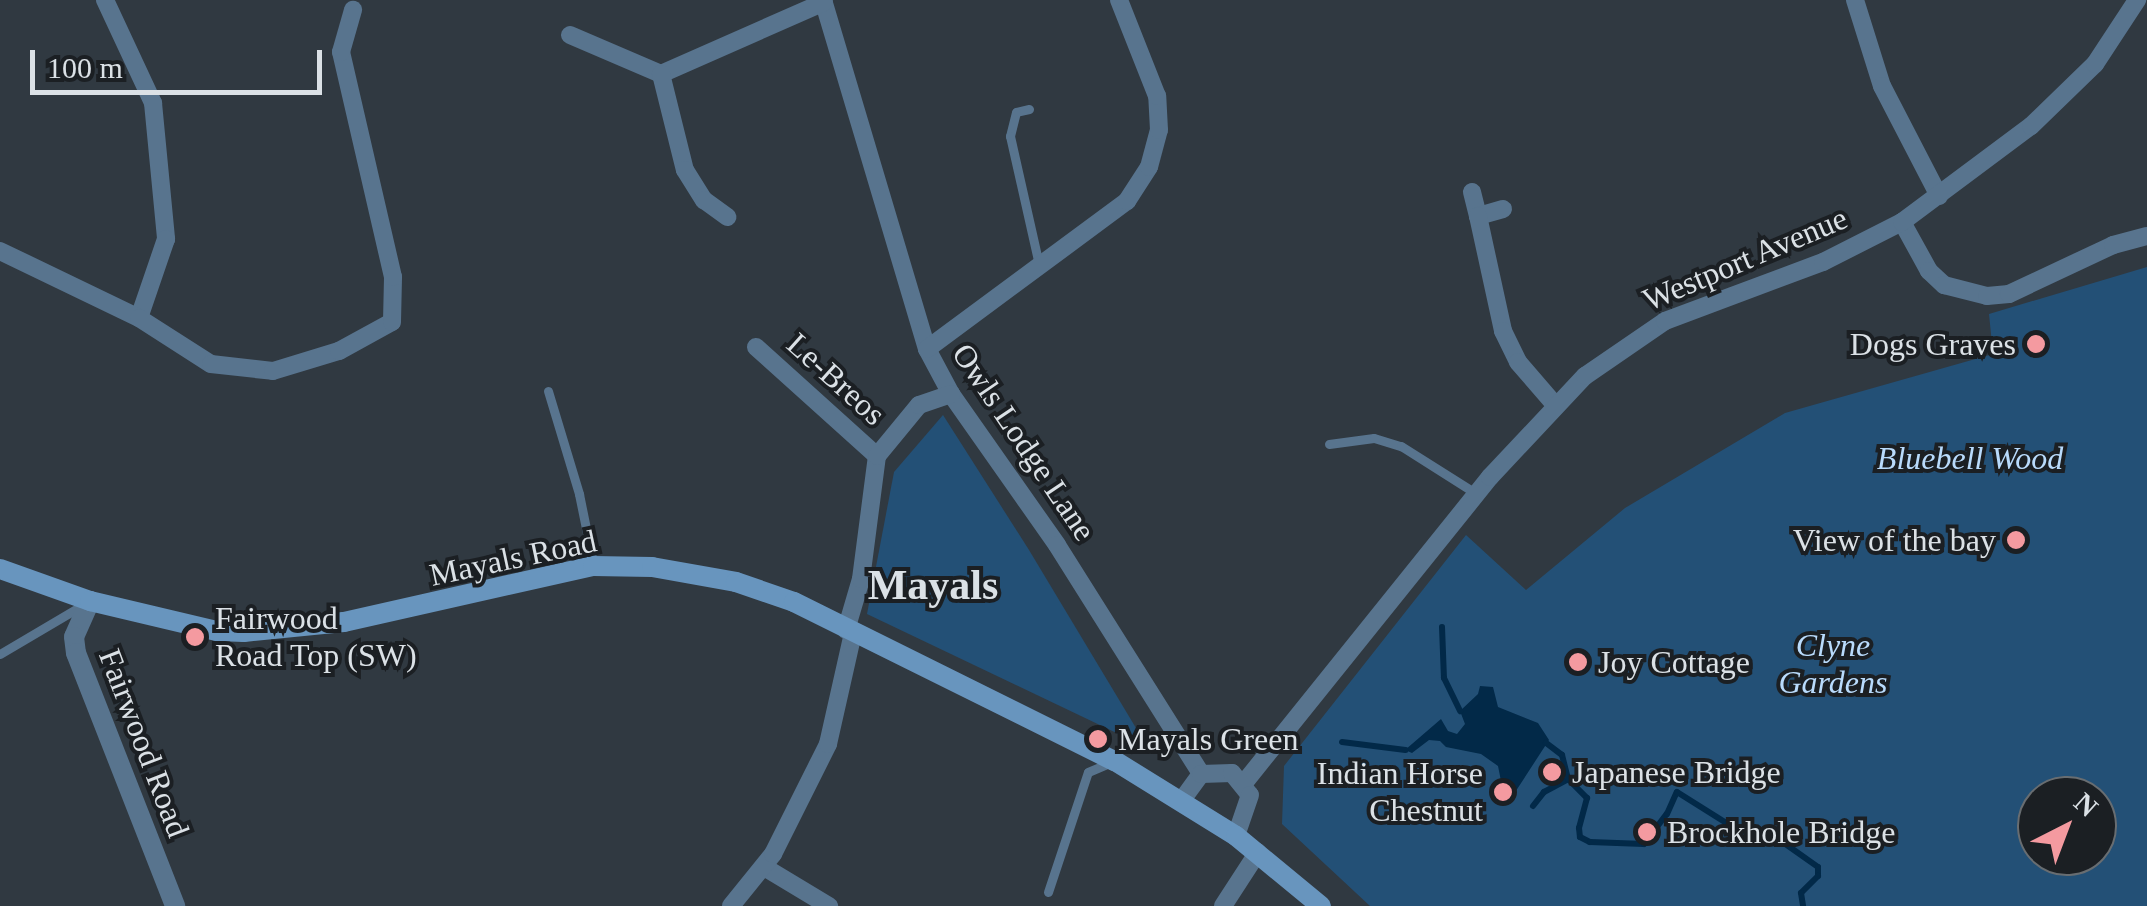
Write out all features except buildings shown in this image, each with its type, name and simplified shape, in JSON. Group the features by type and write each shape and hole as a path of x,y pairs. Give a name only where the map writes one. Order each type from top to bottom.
{"main road":[{"name":"Mayals Road","path":"0,569 90,601 217,631 244,632 344,622 594,566 652,567 736,582 794,602 1115,761 1236,836 1321,906"}],"street":[{"path":"105,0 153,102 155,120 166,239 139,318"},
{"path":"927,349 1128,202 1149,167 1159,130 1157,96 1120,0"},
{"path":"1854,0 1882,86 1940,196"},
{"name":"Westport Avenue","path":"1244,783 1477,494 1585,376 1665,320 1823,262 1902,222 2031,126 2095,64 2138,0"},
{"path":"570,36 661,74 824,1"},
{"name":"Owls Lodge Lane","path":"824,1 927,349 951,394 1057,545 1201,774"},
{"path":"0,251 139,318 212,364 273,371 338,350 392,322 393,277 341,52 353,10"},
{"path":"661,74 685,170 704,200 727,217"},
{"path":"1472,192 1503,332 1518,362 1556,406"},
{"path":"1478,216 1504,209"},
{"path":"1902,222 1929,271 1944,285 1987,296 2009,294 2113,246 2147,236"},
{"name":"Le-Breos","path":"756,346 877,456"},
{"path":"731,906 764,867 828,744 861,579 877,456 919,405 951,394"},
{"name":"Fairwood Road","path":"90,601 74,637 76,653 175,906"},
{"path":"1182,800 1201,774 1223,770 1244,783 1250,795 1248,810 1236,836"},
{"path":"1223,906 1258,852"},
{"path":"764,867 829,906"}],"lane":[{"path":"1029,109 1016,112 1010,136 1039,264"},
{"path":"548,392 579,494 594,566"},
{"path":"1329,444 1374,438 1400,446 1477,494"},
{"path":"0,654 90,601"},
{"path":"1048,892 1088,772 1115,761"}],"green space":[{"name":"Clyne Gardens","path":"2147,267 2147,906 1370,906 1282,824 1284,766 1466,535 1526,590 1625,508 1785,413 1993,354 1989,314"},
{"path":"943,415 1148,748 867,614 894,472"}],"shaded area":[{"path":"1480,686 1493,687 1498,707 1538,723 1549,740 1510,800 1504,796 1498,766 1481,754 1429,740 1412,753 1405,750 1441,719 1448,731 1457,734 1465,724 1460,711 1478,694"}],"waterway":[{"path":"1442,627 1444,678 1460,711"},
{"path":"1342,742 1405,750"},
{"path":"1533,806 1544,792 1568,779 1562,755 1546,743"},
{"path":"1568,779 1587,798 1579,828 1580,837 1590,842 1644,844 1667,814 1677,792 1736,829 1777,838 1818,867 1818,876 1801,893 1803,906"}],"place":[{"name":"Dogs Graves","path":"2036,344"},
{"name":"View of the bay","path":"2016,540"},
{"name":"Fairwood Road Top (SW)","path":"195,637"},
{"name":"Joy Cottage","path":"1578,662"},
{"name":"Mayals Green","path":"1098,739"},
{"name":"Japanese Bridge","path":"1552,772"},
{"name":"Indian Horse Chestnut","path":"1503,792"},
{"name":"Brockhole Bridge","path":"1647,832"}],"district":[{"name":"Mayals","path":"933,585"}],"park label":[{"name":"Bluebell Wood","path":"1970,458"}]}
